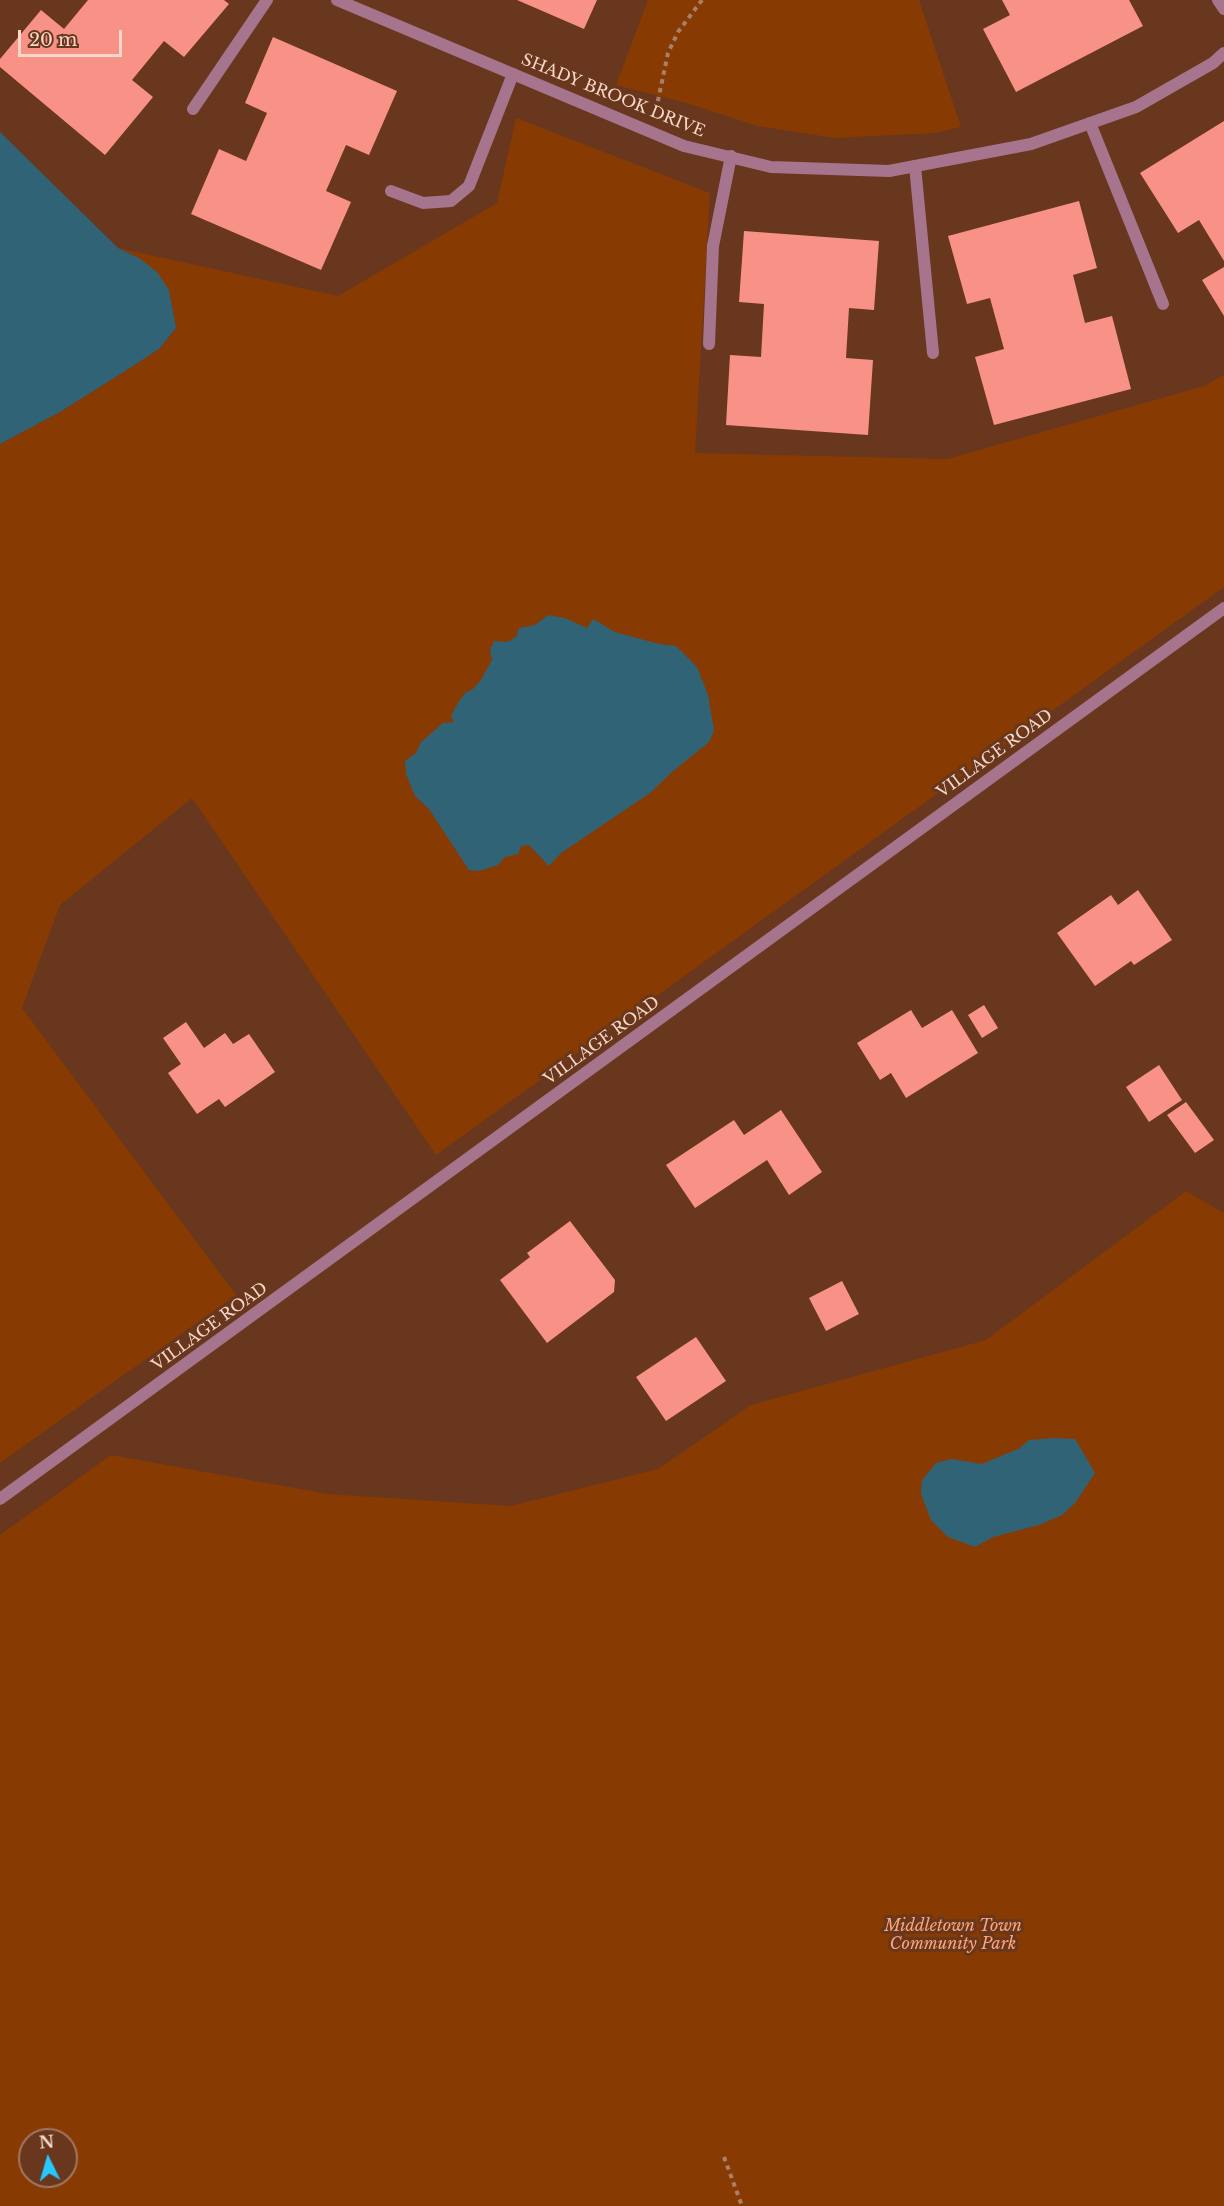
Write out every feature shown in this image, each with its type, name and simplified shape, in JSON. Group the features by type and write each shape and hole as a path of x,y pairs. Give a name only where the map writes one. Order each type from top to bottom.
{"street":[{"path":"193,109 267,0"},
{"name":"SHADY BROOK DRIVE","path":"337,0 684,146 771,167 889,171 1031,144 1136,106 1213,63 1224,53"},
{"path":"1218,0 1224,9"},
{"path":"391,191 423,203 451,201 469,186 513,74"},
{"path":"1090,123 1163,304"},
{"path":"709,344 713,246 731,156"},
{"path":"915,166 933,353"},
{"name":"VILLAGE ROAD","path":"0,1499 1224,608"}],"path":[{"path":"656,110 668,53 678,32 702,0"},
{"path":"724,2157 742,2206"}],"green space":[{"path":"648,0 919,0 961,127 935,133 834,138 757,126 690,104 616,85"},
{"path":"516,118 710,193 695,453 947,459 1204,386 1224,375 1224,587 436,1155 192,798 60,905 22,1008 236,1295 0,1463 0,444 60,412 159,349 176,328 169,290 139,258 118,248 338,296 497,203"},
{"name":"Middletown Town Community Park","path":"1186,1191 1224,1213 1224,2206 0,2206 0,1535 111,1455 328,1494 511,1506 658,1469 751,1405 986,1340"}],"water":[{"path":"0,132 118,248 139,258 157,272 169,290 176,328 159,349 60,412 0,444"},
{"path":"548,615 565,618 587,628 593,619 615,632 659,644 676,646 697,667 708,695 714,731 709,742 650,793 561,853 549,866 529,845 521,846 518,854 505,857 498,865 479,871 469,870 429,809 415,796 406,774 405,761 416,753 421,742 443,723 454,722 451,716 458,703 465,693 473,689 481,680 492,660 490,650 494,641 507,642 516,637 519,628 535,625"},
{"path":"1075,1439 1095,1473 1075,1503 1062,1515 1039,1525 993,1537 975,1547 948,1537 931,1520 921,1494 922,1480 936,1463 952,1459 982,1464 1020,1448 1029,1440"}],"building":[{"path":"88,0 224,0 229,4 184,57 164,41 132,80 153,97 105,155 0,67 0,59 41,10 64,29"},
{"path":"517,0 597,0 584,29"},
{"path":"1002,0 1129,0 1143,26 1016,92 983,29 1010,15"},
{"path":"273,37 397,91 369,155 346,145 326,191 351,202 321,270 191,214 219,149 246,161 267,113 245,103"},
{"path":"1224,121 1224,261 1199,220 1178,233 1140,173"},
{"path":"1079,201 1097,268 1073,275 1085,323 1112,316 1131,389 994,425 975,357 1004,349 990,298 967,304 948,236"},
{"path":"744,231 879,241 874,310 849,308 846,358 873,360 868,435 726,425 730,355 761,357 764,304 739,302"},
{"path":"1224,267 1224,316 1202,280"},
{"path":"1138,890 1172,940 1134,965 1131,961 1095,986 1057,933 1111,895 1118,905"},
{"path":"984,1005 998,1028 982,1038 968,1015"},
{"path":"911,1010 922,1028 952,1010 978,1053 906,1098 891,1073 880,1080 857,1043"},
{"path":"186,1022 204,1048 225,1033 233,1044 249,1034 275,1072 225,1107 219,1099 197,1114 168,1073 181,1064 163,1038"},
{"path":"1159,1065 1182,1100 1149,1122 1126,1087"},
{"path":"1186,1102 1214,1140 1195,1153 1167,1115"},
{"path":"781,1110 822,1172 789,1195 767,1160 695,1208 666,1165 734,1120 744,1135"},
{"path":"570,1221 615,1280 614,1292 547,1343 500,1280 530,1257 527,1253"},
{"path":"842,1281 859,1314 826,1331 809,1298"},
{"path":"696,1337 726,1381 666,1421 636,1377"}]}
